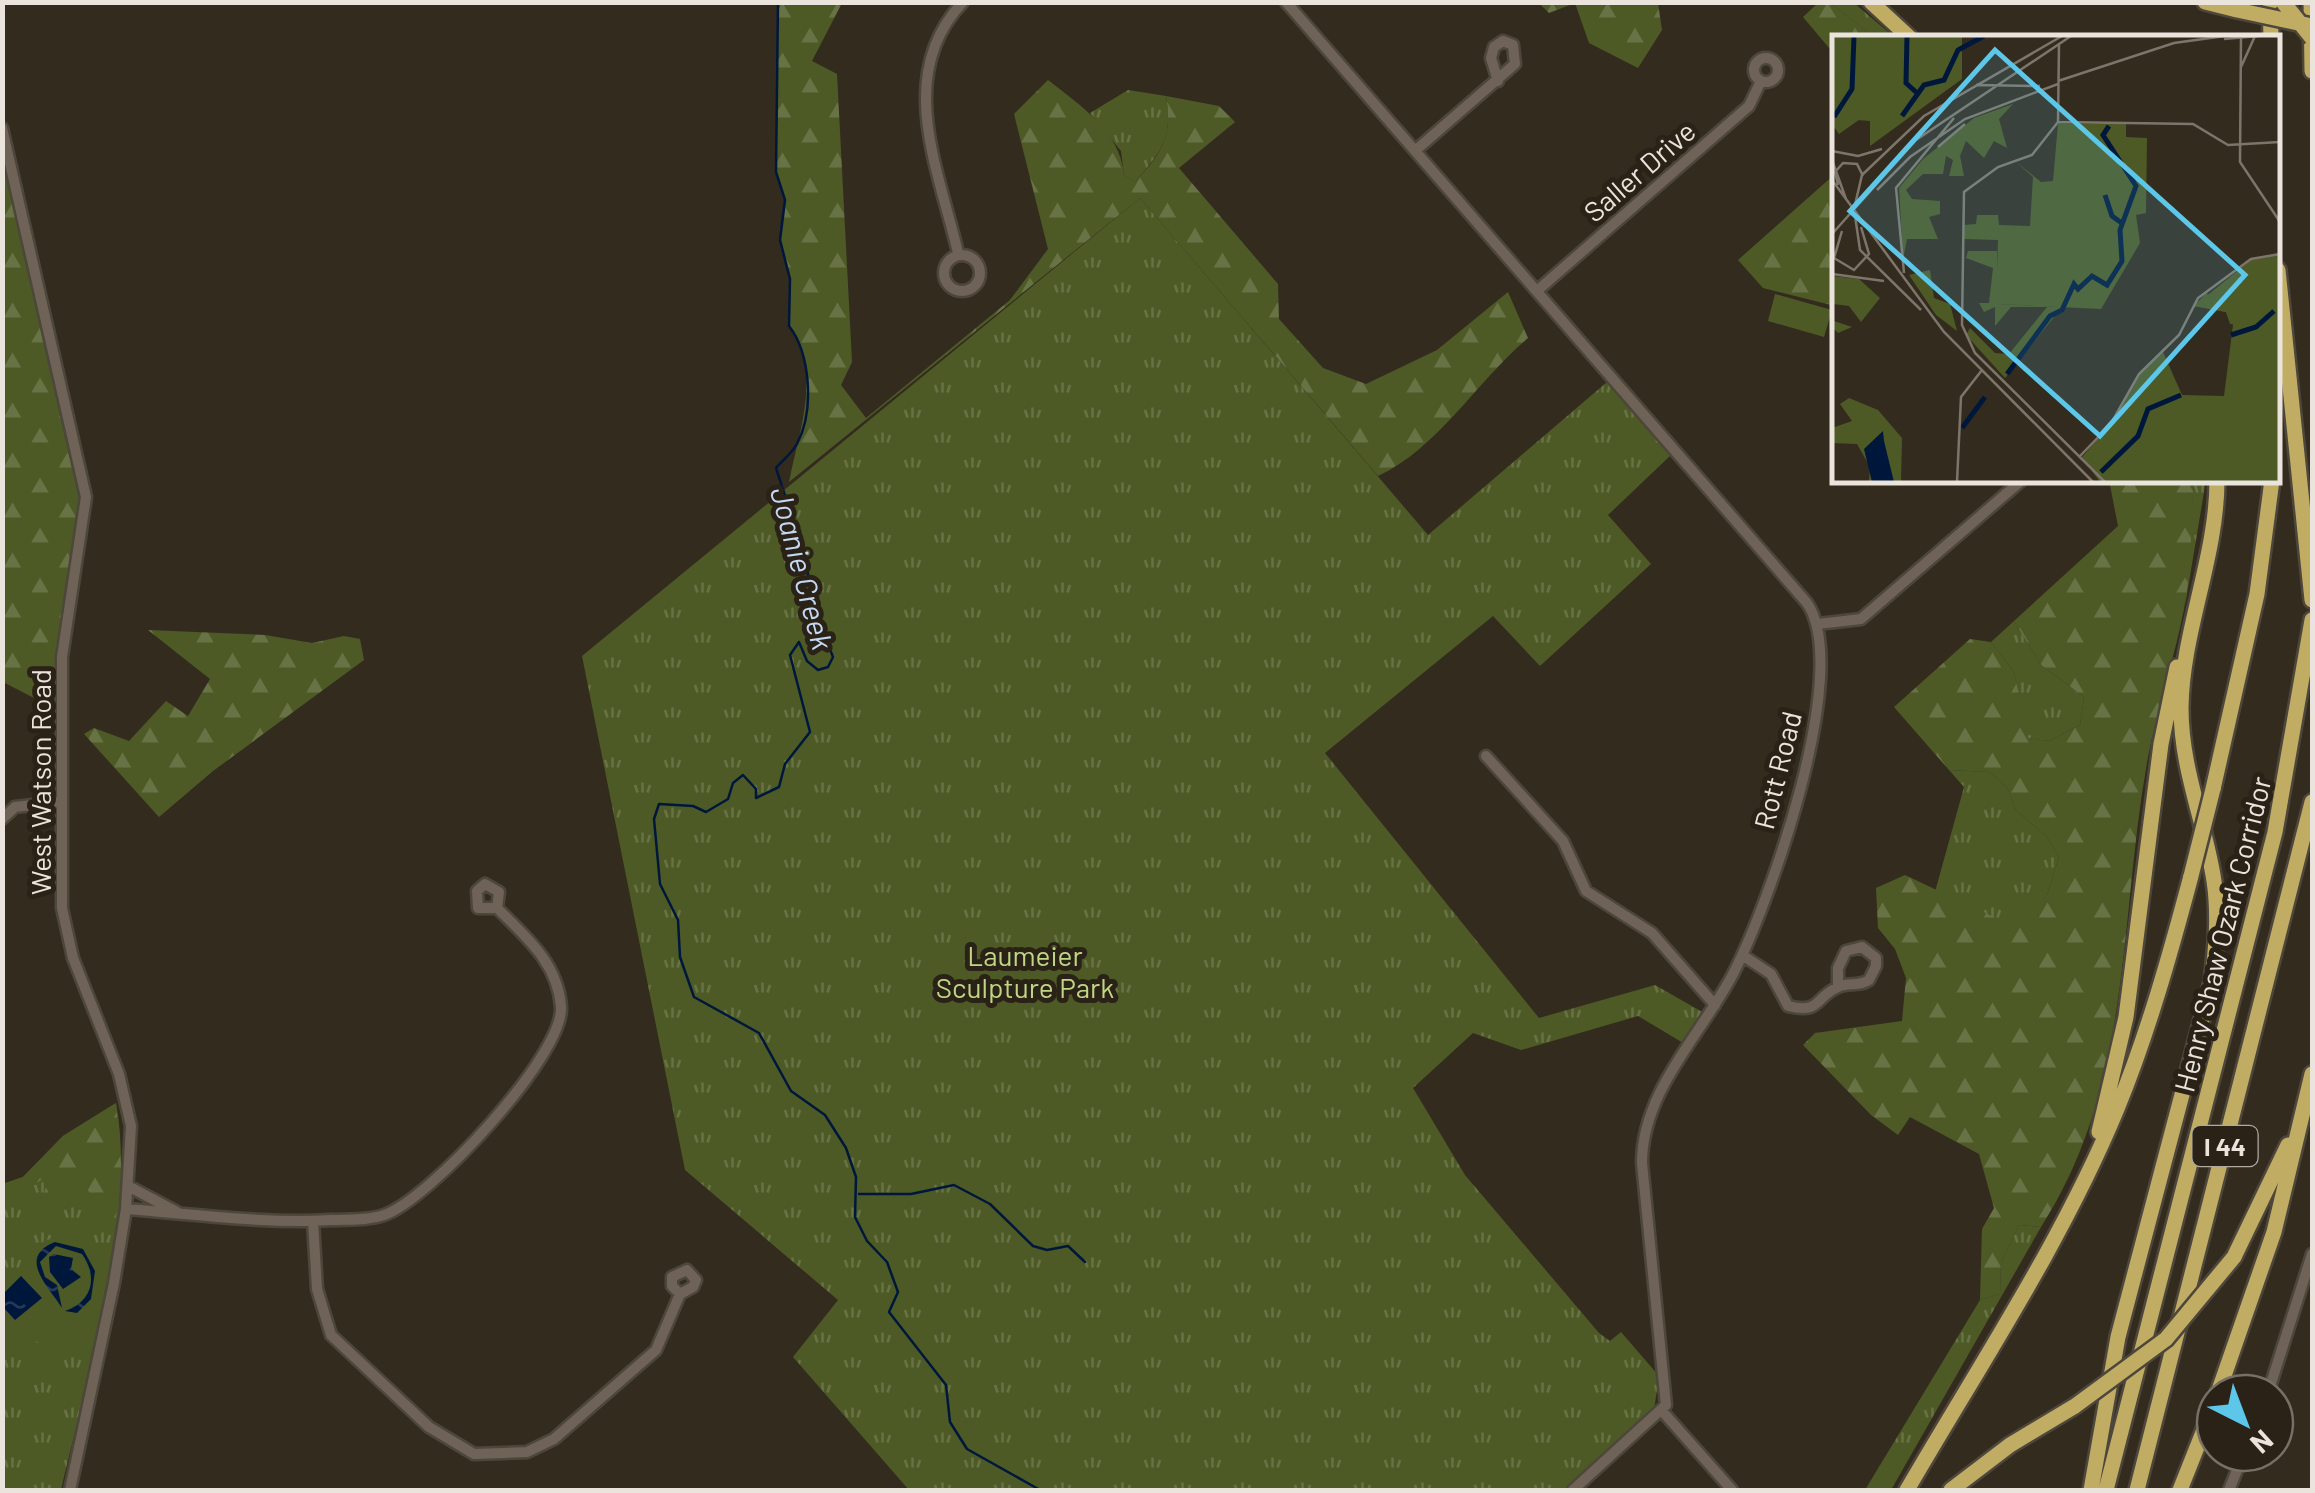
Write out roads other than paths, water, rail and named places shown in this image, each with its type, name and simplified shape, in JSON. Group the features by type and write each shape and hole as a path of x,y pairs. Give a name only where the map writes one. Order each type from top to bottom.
{"highway":[{"path":"1871,2 1907,35"},
{"path":"2205,2 2312,26"},
{"path":"2270,2 2270,35"},
{"path":"2283,2 2312,38"},
{"path":"2310,2 2312,71"},
{"path":"2280,289 2312,600"},
{"path":"2092,1490 2118,1336 2212,981 2217,936 2214,881 2193,802 2181,705 2218,482"},
{"path":"1908,1490 2048,1245 2094,1155 2144,1040 2213,789 2255,607 2272,482"},
{"path":"2094,1155 2126,1017 2166,715 2201,586"},
{"name":"Henry Shaw Ozark Corridor","path":"2106,1490 2275,832 2312,620"},
{"name":"Henry Shaw Ozark Corridor","path":"2137,1490 2312,802"},
{"path":"2225,1373 2274,1232 2312,1074"},
{"path":"1951,1490 2166,1339 2234,1258 2302,1114"},
{"path":"2180,1490 2195,1452"}],"street":[{"path":"958,253 924,96 936,40 962,2"},
{"path":"1286,2 1807,603 1818,624 1860,618 2020,482"},
{"path":"1416,150 1498,80"},
{"name":"Saller Drive","path":"1538,290 1749,106 1762,81"},
{"name":"West Watson Road","path":"2,128 86,497 62,657 60,885 66,931 82,984 126,1094 132,1142 126,1209 104,1337 70,1490"},
{"name":"Rott Road","path":"1663,1412 1667,1392 1642,1142 1659,1094 1742,955 1774,870 1812,741 1818,624"},
{"path":"1486,756 1563,841 1586,891 1652,932 1714,1005"},
{"path":"2,819 15,807 59,802"},
{"path":"126,1209 244,1222 313,1221 386,1215 420,1194 538,1067 553,1042 561,1007 552,972 540,951 497,908"},
{"path":"1742,955 1771,974 1788,1006 1804,1010 1817,1006 1838,986 1862,984 1874,974 1876,958 1862,947 1846,951 1838,968 1838,986"},
{"path":"128,1186 178,1213"},
{"path":"313,1221 317,1290 331,1335 429,1427 474,1454 528,1452 554,1439 656,1350 680,1294"},
{"path":"2274,1373 2312,1254"},
{"path":"1573,1490 1663,1412 1732,1490"}],"water":[{"path":"55,1242 83,1249 95,1271 91,1299 77,1313 65,1311 87,1295 90,1271 82,1254 56,1246 40,1262 45,1277 57,1285 62,1308 37,1264 44,1248"},
{"path":"54,1254 73,1258 71,1269 81,1277 63,1289 50,1272 49,1257"},
{"path":"21,1276 42,1298 15,1320 3,1307 3,1294"}],"waterway":[{"name":"Joanie Creek","path":"778,2 776,172 785,200 780,240 790,279 789,326 806,366 808,399 797,444 776,468 805,557 814,609 833,657 828,667 818,670 807,661 799,642 790,655 810,732 785,764 779,787 756,798 756,789 743,775 733,783 728,799 706,812 693,806 659,804 654,819 660,884 678,920 680,957 694,997 759,1033 791,1091 825,1115 846,1148 856,1177 855,1217 867,1241 887,1262 898,1292 889,1312 946,1385 950,1422 967,1449 1040,1490"},
{"path":"859,1194 911,1194 954,1185 990,1204 1033,1246 1047,1250 1068,1246 1085,1262"}],"park label":[{"name":"Laumeier Sculpture Park","path":"1025,971"}]}
